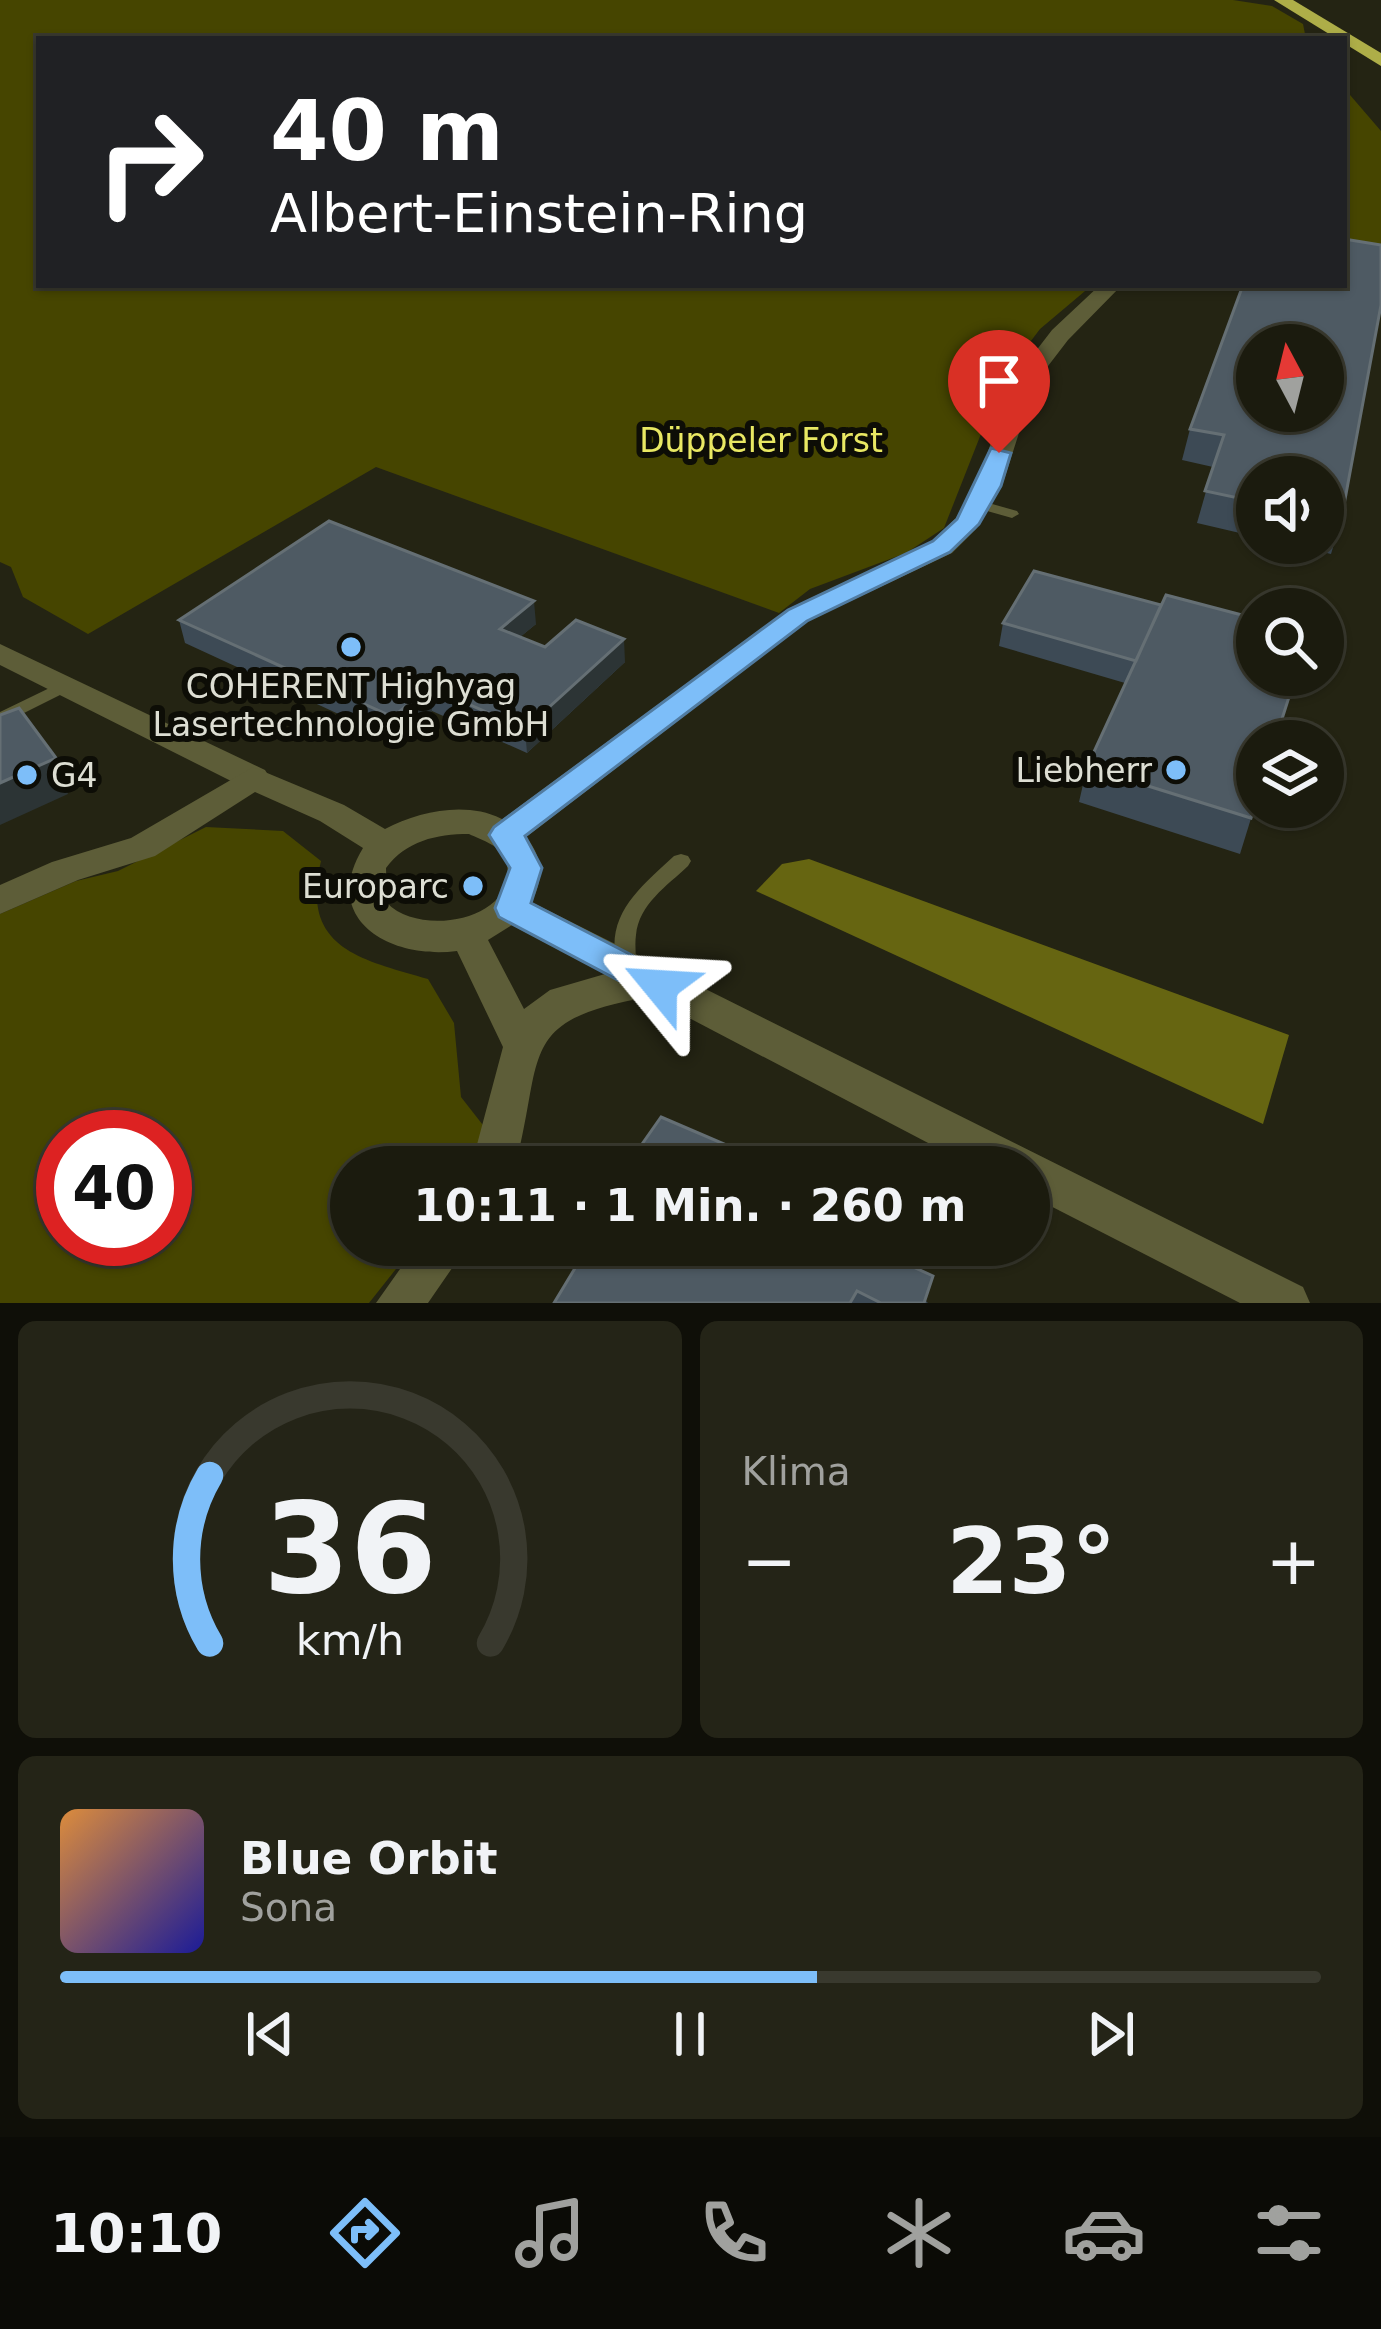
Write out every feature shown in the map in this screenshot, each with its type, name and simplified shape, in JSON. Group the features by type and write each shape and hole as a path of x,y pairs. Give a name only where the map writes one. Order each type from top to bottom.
{"highway":[{"path":"1282,0 1340,36"},
{"path":"1313,0 1381,40"},
{"path":"1347,40 1381,61"}],"street":[{"path":"505,835 798,615 942,547 978,503 1024,382 1060,335 1109,288"},
{"path":"0,653 332,813 386,846"},
{"path":"0,900 143,847 253,778"},
{"path":"436,823 474,823 505,835 520,850 526,868 523,888 511,908 467,934 414,937 375,916 366,899 365,880 386,846 436,823"},
{"path":"511,908 628,979 972,1146"},
{"path":"467,934 520,1040"},
{"path":"500,1146 520,1040 537,1018 574,993 628,979"},
{"path":"1050,1184 1287,1303"},
{"path":"399,1303 428,1266"}],"lane":[{"path":"978,503 1012,514"},
{"path":"0,719 66,685"},
{"path":"628,979 621,934 633,904 681,861"}],"green space":[{"name":"Düppeler Forst","path":"0,0 1233,0 1272,6 1303,24 1305,36 36,36 36,288 1089,288 1040,329 1003,378 944,528 906,553 810,589 779,613 376,467 88,634 23,597 11,567 0,562"},
{"path":"1347,91 1381,131 1381,253 1347,245"},
{"path":"206,827 283,831 321,861 317,890 327,931 358,956 428,979 454,1023 461,1097 486,1129 477,1146 330,1146 330,1266 398,1266 369,1303 0,1303 0,914 76,881 118,871"}],"shaded area":[{"path":"809,859 1289,1035 1263,1124 756,891 782,864"}],"building":[{"path":"1347,239 1381,245 1381,305 1344,505 1344,456 1236,456 1236,498 1205,491 1224,435 1190,429 1242,288 1347,288"},
{"name":"COHERENT Highyag Lasertechnologie GmbH","path":"329,521 534,601 500,629 545,647 576,620 624,639 525,729 429,687 393,717 179,620"},
{"path":"1034,571 1161,605 1136,661 1003,623"},
{"name":"Liebherr","path":"1166,595 1236,613 1236,696 1289,696 1282,720 1236,720 1236,813 1087,767"},
{"path":"19,708 56,758 0,783 0,715"},
{"path":"661,1117 729,1146 641,1146"},
{"path":"576,1266 911,1266 933,1276 924,1303 881,1303 857,1291 850,1303 554,1303"}],"place":[{"name":"COHERENT Highyag Lasertechnologie GmbH","path":"351,647"},
{"name":"Liebherr","path":"1176,770"},
{"name":"G4","path":"27,775"},
{"name":"Europarc","path":"473,886"}],"route":[{"path":"660,986 511,908 523,888 526,868 520,850 505,835 798,615 859,582 942,547 967,524 989,486 999,453"}]}
